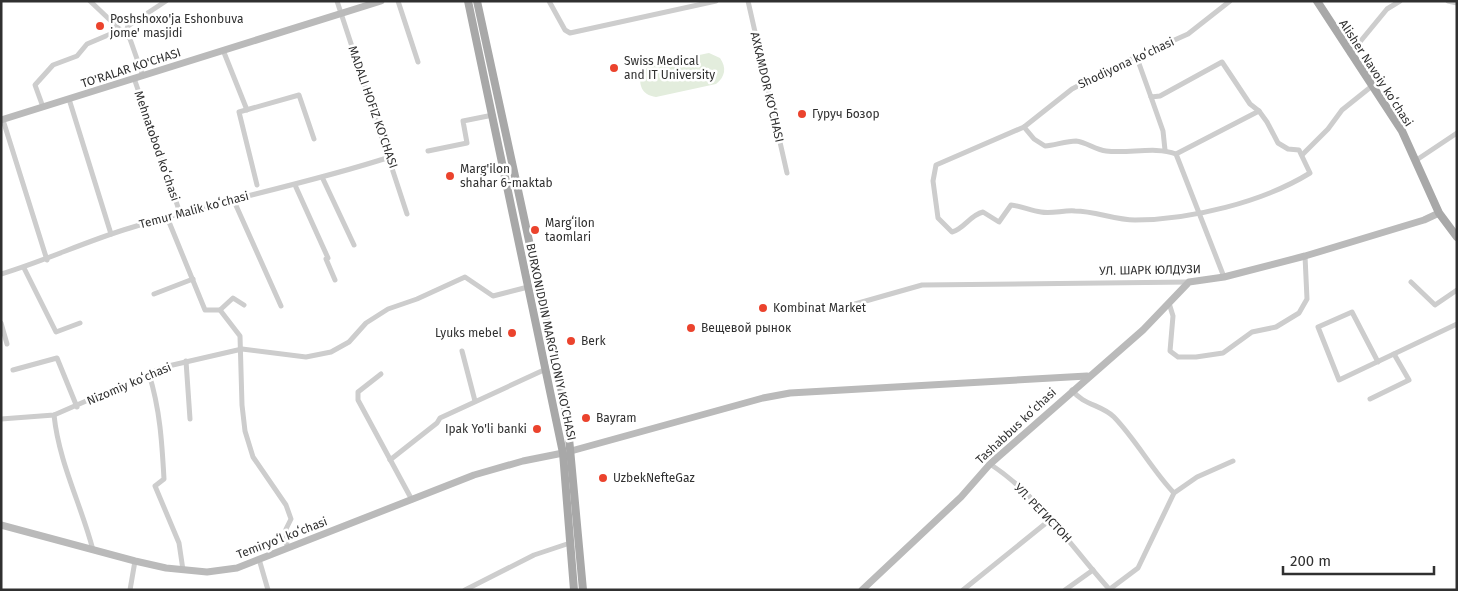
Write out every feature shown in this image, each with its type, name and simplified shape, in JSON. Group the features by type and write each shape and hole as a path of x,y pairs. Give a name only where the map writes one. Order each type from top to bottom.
{"main road":[{"name":"BURXONIDDIN MARG’ILONIY KO’CHASI","path":"468,1 528,287 567,452"},
{"name":"BURXONIDDIN MARG’ILONIY KO’CHASI","path":"477,1 567,416 567,452 582,590"},
{"name":"Alisher Navoiy koʻchasi","path":"1317,1 1350,55 1402,131 1439,213 1457,237"},
{"path":"567,452 570,543 574,590"}],"street":[{"path":"90,1 130,39 143,76"},
{"path":"125,34 128,26 166,1"},
{"name":"MADALI HOFIZ KO'CHASI","path":"337,1 407,214"},
{"name":"TO'RALAR KO'CHASI","path":"2,120 381,1"},
{"path":"398,1 418,62"},
{"path":"549,1 565,30 572,33 716,1"},
{"name":"AXKAMDOR KO‘CHASI","path":"748,1 787,173"},
{"name":"Shodiyona koʻchasi","path":"1199,214 1133,220 1075,211 1039,212 1030,208 1011,205 999,222 983,212 977,213 958,230 952,232 938,218 933,181 936,165 1024,127 1072,89 1188,34 1230,1"},
{"path":"1350,55 1387,9 1400,1"},
{"path":"1448,1 1457,3"},
{"path":"43,107 35,85 53,64 77,56 88,44 120,30"},
{"path":"223,50 247,110"},
{"path":"1137,58 1163,131 1165,150"},
{"path":"1151,97 1160,96 1222,62 1250,104 1259,111 1278,143 1288,149 1299,150 1310,173 1265,194 1199,214"},
{"name":"Mehnatobod koʻchasi","path":"134,78 180,213"},
{"path":"1302,155 1328,129 1342,110 1372,86"},
{"path":"257,185 239,112 299,96 314,139"},
{"path":"70,99 111,234"},
{"path":"1024,127 1034,139 1045,146 1077,141 1094,149 1107,151 1130,153 1165,150 1176,154 1259,111"},
{"path":"428,151 467,143 462,121 493,114"},
{"path":"2,120 47,260"},
{"path":"1415,161 1457,133"},
{"path":"1176,154 1224,277"},
{"name":"Temur Malik koʻchasi","path":"1,274 47,260 111,234 180,213 234,201 257,193 323,179 390,158"},
{"path":"323,179 354,245"},
{"path":"295,185 328,258 326,259 335,280"},
{"path":"234,201 281,306"},
{"name":"УЛ. ШАРК ЮЛДУЗИ","path":"855,304 922,285 1189,282 1224,277 1305,256 1424,220 1439,213"},
{"path":"167,217 205,310 220,310 233,298 244,305"},
{"path":"1169,303 1173,316 1170,351 1178,357 1223,353 1252,332 1276,328 1299,313 1307,299 1305,256"},
{"path":"24,268 56,332 80,323"},
{"name":"Nizomiy koʻchasi","path":"1,419 54,415 149,374 186,361 242,349 306,357 331,352 349,342 366,323 388,309 416,299 465,277 493,296 528,287"},
{"path":"154,294 193,279"},
{"name":"Tashabbus koʻchasi","path":"862,590 961,497 990,464 1072,390 1143,330 1189,282"},
{"path":"1411,282 1435,305 1457,290"},
{"path":"220,310 240,336 242,349 242,405 245,431 253,457 286,505 291,518 286,530 287,548"},
{"path":"1378,362 1352,312 1318,327 1339,380 1378,362 1457,324"},
{"path":"1,323 7,344"},
{"path":"462,350 475,401"},
{"path":"1370,398 1409,380 1394,354"},
{"path":"13,370 57,358 76,407"},
{"path":"186,361 190,419"},
{"path":"390,460 437,423 440,418 475,401 502,392 546,369"},
{"path":"149,374 157,398 163,452 164,479 156,486 179,543 183,570"},
{"path":"381,374 358,392 357,397 412,500"},
{"name":"Temiryoʻl koʻchasi","path":"1,525 134,561 183,570 206,572 237,568 474,476 523,461 567,452 763,398 790,393 1088,376"},
{"path":"1065,378 1078,398 1112,415 1138,444 1161,480 1174,493"},
{"path":"54,415 57,441 93,550"},
{"path":"1110,590 1138,568 1174,493 1197,477 1233,461"},
{"name":"УЛ. РЕГИСТОН","path":"990,464 1005,474 1051,519 1110,590"},
{"path":"963,590 1051,519"},
{"path":"465,590 534,555 570,543"},
{"path":"259,560 268,590"},
{"path":"130,590 134,561"},
{"path":"1065,590 1093,570"}],"green space":[{"path":"709,53 720,58 724,65 723,75 716,84 656,97 643,91 640,81 643,72 647,68 667,61"}],"place":[{"name":"Poshshoxo'ja Eshonbuva jome' masjidi","path":"100,26"},
{"name":"Swiss Medical and IT University","path":"614,68"},
{"name":"Гуруч Бозор","path":"802,114"},
{"name":"Marg'ilon shahar 6-maktab","path":"450,176"},
{"name":"Margʻilon taomlari","path":"535,230"},
{"name":"Kombinat Market","path":"763,308"},
{"name":"Вещевой рынок","path":"691,328"},
{"name":"Lyuks mebel","path":"512,333"},
{"name":"Berk","path":"571,341"},
{"name":"Bayram","path":"586,418"},
{"name":"Ipak Yo'li banki","path":"537,429"},
{"name":"UzbekNefteGaz","path":"603,478"}]}
